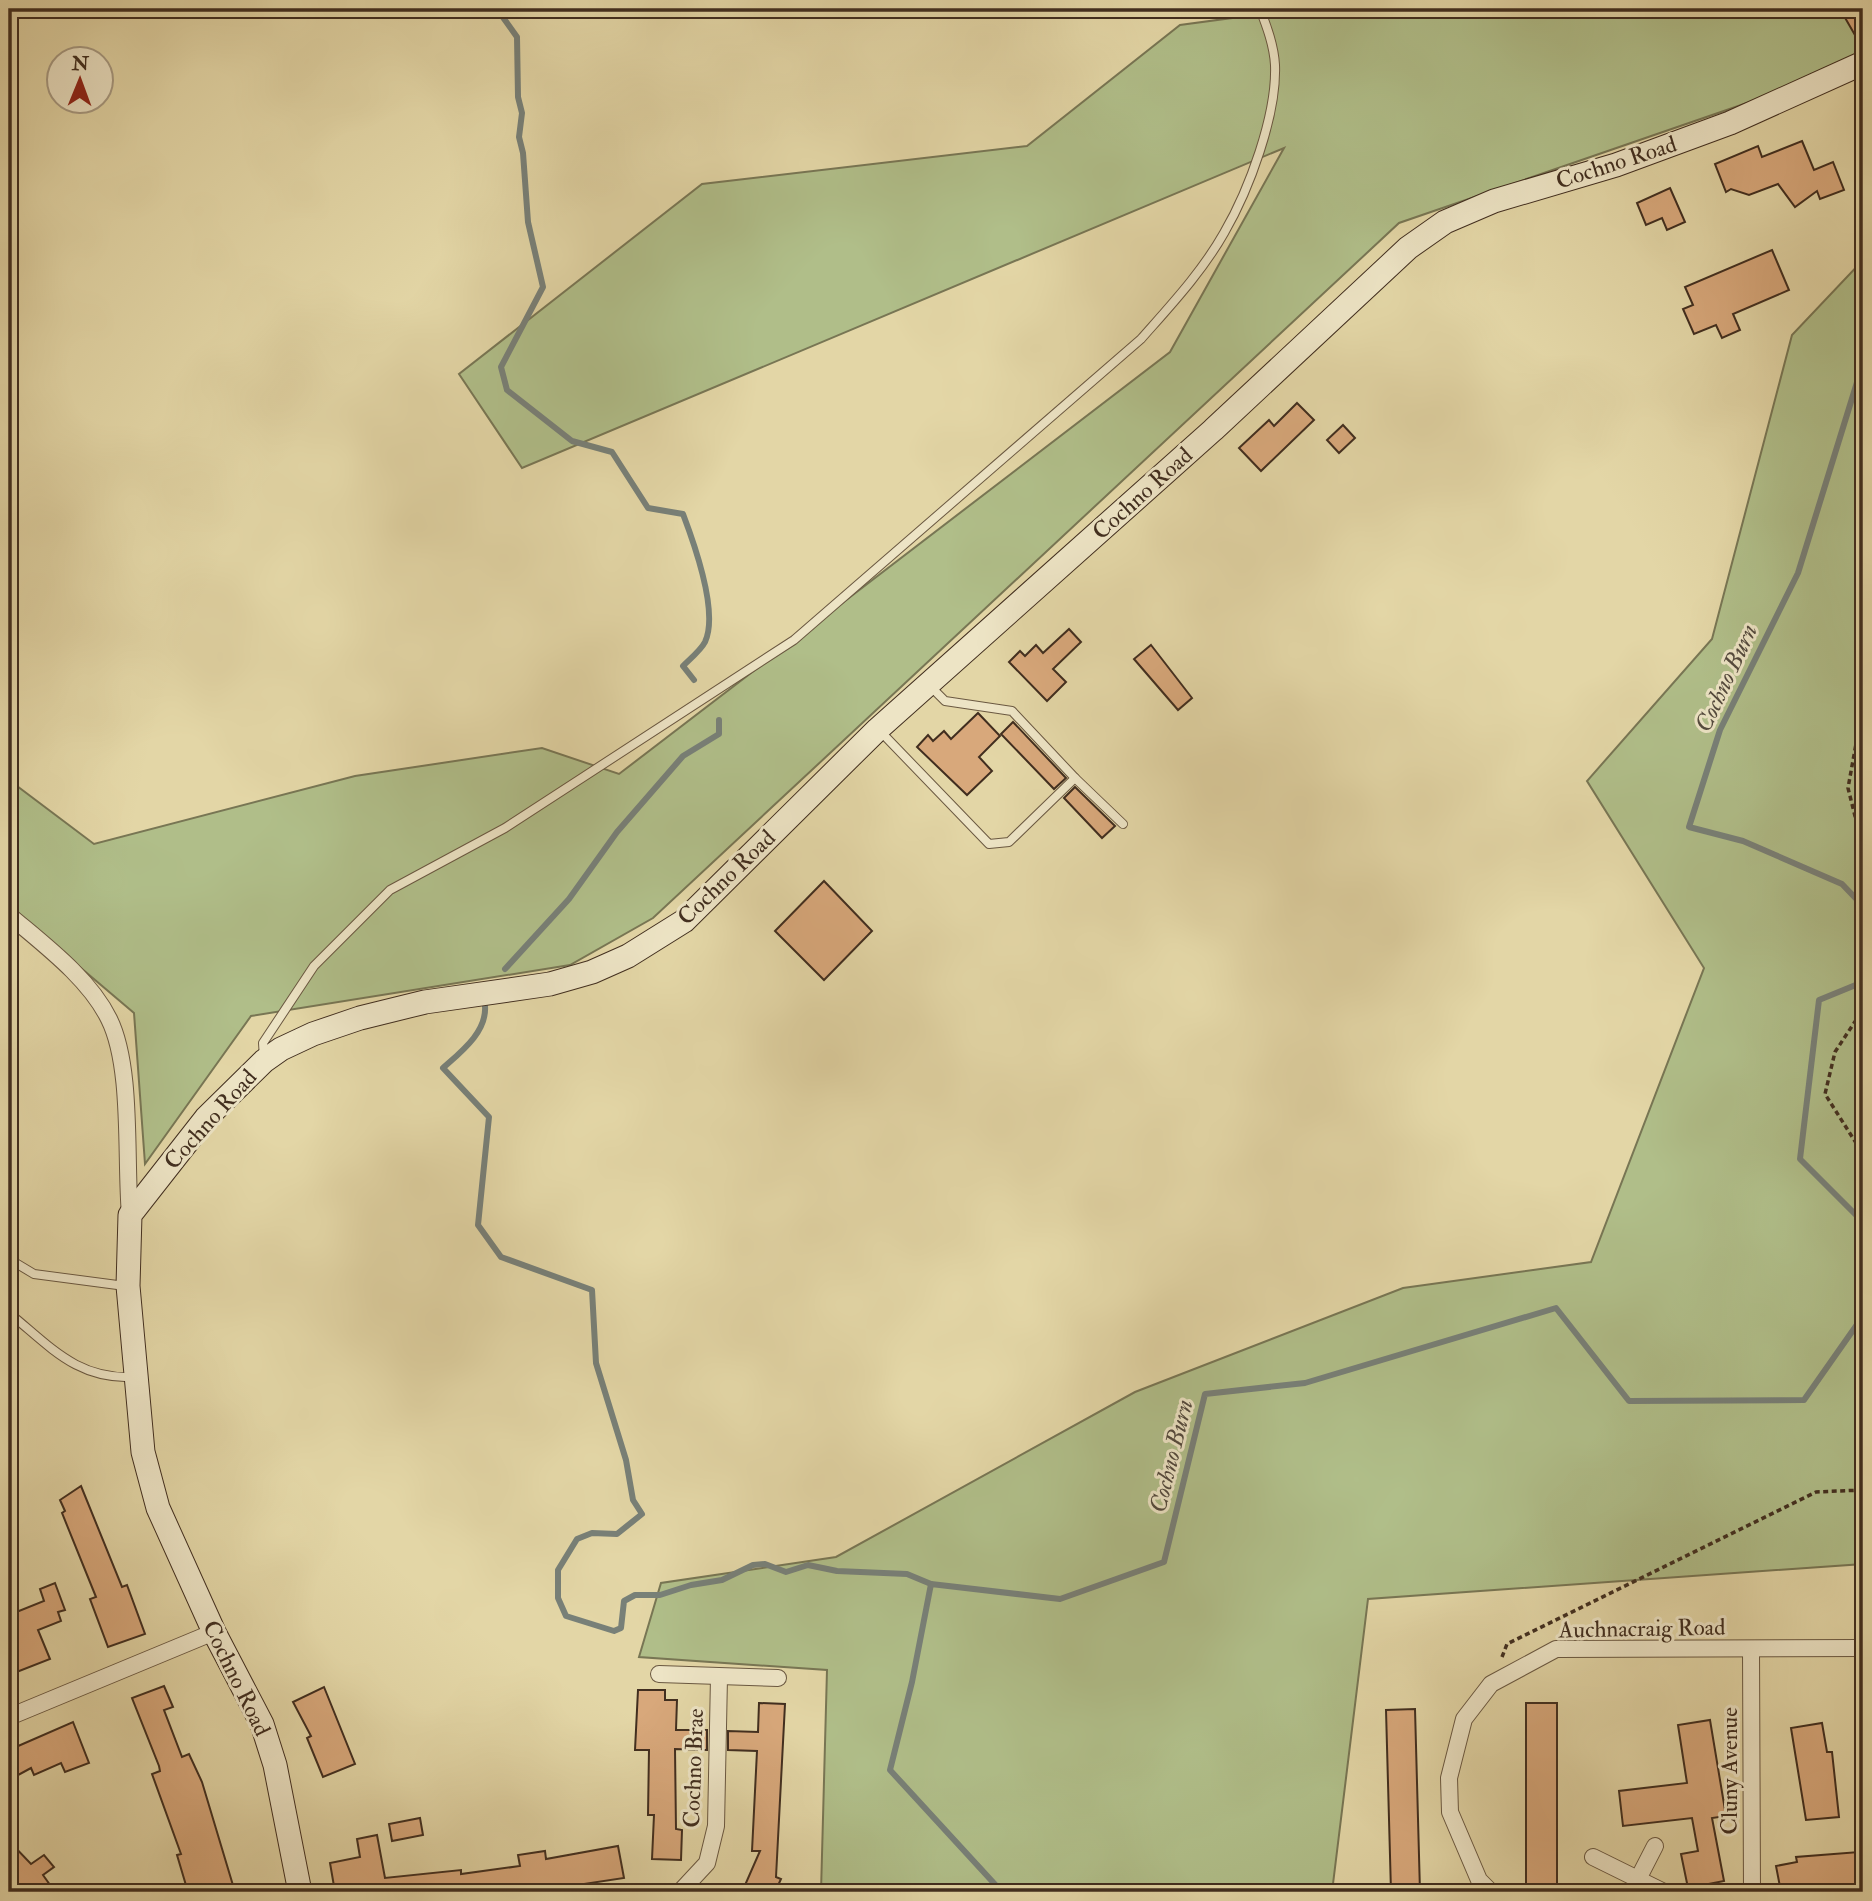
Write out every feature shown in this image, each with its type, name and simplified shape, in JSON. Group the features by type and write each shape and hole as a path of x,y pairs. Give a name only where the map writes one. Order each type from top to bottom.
{"street":[{"name":"Cochno Road","path":"300,1892 268,1742 214,1632 148,1479 135,1377 128,1286 130,1215 206,1118 264,1061 281,1049 313,1034 360,1018 425,1002 550,984 592,972 628,956 684,921 878,729 1213,430 1408,248 1445,222 1494,201 1616,165 1731,124 1863,63"},
{"path":"9,915 73,973 109,1018 121,1056 130,1215"},
{"path":"9,1717 214,1632"},
{"name":"Auchnacraig Road","path":"1491,1892 1479,1880 1450,1812 1449,1779 1464,1719 1491,1685 1556,1649 1863,1648"},
{"name":"Cluny Avenue","path":"1751,1649 1752,1892"},
{"name":"Cochno Brae","path":"659,1674 778,1678"},
{"name":"Cochno Brae","path":"680,1892 708,1863 716,1826 719,1676"},
{"path":"1637,1881 1655,1846"},
{"path":"1593,1857 1664,1892"}],"lane":[{"path":"264,1061 263,1043 314,966 390,890 505,828 794,640 1141,339 1179,295 1224,234 1247,182 1272,108 1275,65 1269,33 1260,9"},
{"path":"929,685 945,701 1012,711 1123,824"},
{"path":"878,729 989,844 1009,842 1075,778"},
{"path":"9,1259 34,1274 128,1286"},
{"path":"9,1313 82,1370 113,1378 135,1377"}],"path":[{"path":"1863,416 1860,419 1859,456 1863,468"},
{"path":"1863,644 1858,733 1848,788 1858,828 1863,835"},
{"path":"1863,1015 1857,1017 1835,1052 1825,1094 1863,1154"},
{"path":"1491,1685 1507,1644 1816,1492 1863,1490"}],"green space":[{"path":"1299,9 1863,9 1863,63 1399,223 653,918 570,965 251,1016 145,1164 134,1013 9,907 9,780 94,844 355,776 542,748 619,774 1170,352 1284,148 522,468 459,374 702,184 1027,146 1180,25"},
{"path":"1863,260 1863,1564 1368,1599 1332,1892 821,1892 827,1670 639,1657 661,1583 836,1557 1135,1392 1403,1288 1591,1262 1704,968 1587,781 1712,639 1792,335"}],"building":[{"path":"1840,9 1858,9 1863,19 1863,49"},
{"path":"1802,141 1814,170 1833,162 1844,190 1820,199 1817,191 1795,207 1778,184 1749,195 1731,189 1726,192 1715,164 1758,146 1762,157"},
{"path":"1670,188 1685,222 1667,230 1662,218 1646,225 1637,203"},
{"path":"1772,250 1789,290 1733,314 1740,330 1722,338 1716,325 1694,334 1683,309 1693,305 1685,287"},
{"path":"1297,403 1314,420 1261,471 1239,448 1269,420 1274,426"},
{"path":"1343,425 1355,438 1339,453 1327,440"},
{"path":"1069,629 1081,642 1053,669 1066,682 1047,701 1009,662 1020,651 1025,656 1036,645 1043,653"},
{"path":"1151,645 1192,698 1178,710 1134,659"},
{"path":"978,713 1000,736 979,757 992,771 967,795 917,747 928,735 933,741 944,731 951,739"},
{"path":"1013,722 1066,778 1054,789 1001,734"},
{"path":"1075,787 1115,826 1102,838 1064,798"},
{"path":"824,881 872,931 824,980 775,931"},
{"path":"81,1486 122,1587 127,1585 145,1634 108,1647 90,1599 96,1597 62,1513 65,1511 60,1500"},
{"path":"55,1583 65,1610 58,1612 61,1621 38,1630 50,1659 9,1675 9,1615 44,1601 40,1589"},
{"path":"164,1686 173,1707 164,1710 182,1757 189,1754 202,1782 235,1892 188,1892 177,1855 181,1854 152,1774 160,1771 159,1766 132,1698"},
{"path":"324,1687 355,1764 323,1777 307,1738 311,1736 293,1702"},
{"path":"638,1690 665,1690 665,1700 677,1700 676,1730 707,1730 707,1750 675,1749 676,1829 682,1830 681,1860 652,1859 654,1815 648,1815 649,1750 635,1750"},
{"path":"759,1703 785,1704 776,1877 781,1879 775,1892 742,1892 760,1851 752,1851 757,1751 728,1750 728,1731 758,1732"},
{"path":"1526,1703 1557,1703 1557,1888 1526,1888"},
{"path":"1415,1709 1420,1892 1391,1892 1386,1710"},
{"path":"1710,1720 1726,1816 1712,1818 1724,1881 1688,1888 1681,1854 1698,1851 1692,1818 1623,1826 1619,1791 1687,1783 1678,1725"},
{"path":"73,1722 89,1763 65,1772 61,1763 34,1775 31,1768 9,1780 9,1750"},
{"path":"1822,1723 1827,1752 1832,1752 1839,1817 1806,1820 1791,1728"},
{"path":"420,1818 423,1835 392,1841 389,1824"},
{"path":"377,1835 385,1878 461,1870 461,1874 520,1866 518,1855 545,1851 546,1859 618,1846 624,1878 531,1892 335,1892 330,1863 360,1857 357,1839"},
{"path":"9,1841 31,1864 44,1855 54,1867 43,1875 55,1892 9,1892"},
{"path":"1859,1852 1863,1861 1863,1884 1781,1892 1776,1866 1797,1862 1796,1857"}],"waterway":[{"path":"497,9 517,37 518,97 522,113 519,137 523,153 528,222 543,287 501,367 507,390 572,441 612,452 648,508 683,514 703,578 709,613 709,629 705,642 683,666 694,680"},
{"name":"Cochno Burn","path":"1863,363 1798,573 1720,730 1689,827 1743,841 1842,884 1863,906"},
{"path":"505,969 569,899 617,832 683,756 719,734 719,720"},
{"name":"Cochno Burn","path":"1863,982 1819,1000 1800,1159 1863,1222"},
{"path":"485,1006 485,1015 477,1033 443,1068 489,1117 478,1225 501,1257 592,1290 596,1363 626,1460 633,1500 642,1514 617,1534 592,1533 577,1539 558,1570 558,1598 566,1616 614,1631 621,1628 624,1601 635,1595 660,1595 691,1585 722,1580 753,1565 765,1564 786,1572 808,1565 837,1571 907,1574 931,1584"},
{"name":"Cochno Burn","path":"1002,1892 890,1770 912,1682 931,1584 1060,1599 1164,1562 1205,1394 1305,1383 1556,1308 1629,1401 1804,1400 1863,1316"}]}
